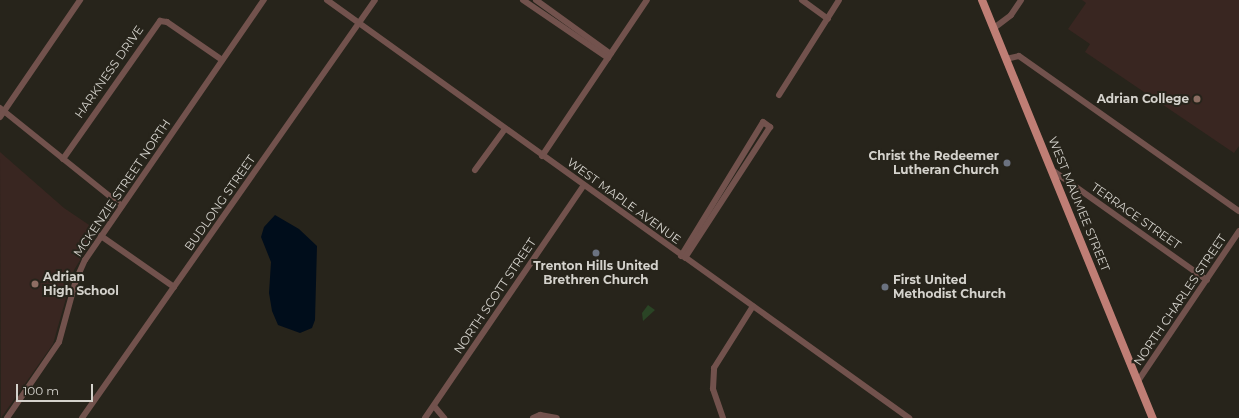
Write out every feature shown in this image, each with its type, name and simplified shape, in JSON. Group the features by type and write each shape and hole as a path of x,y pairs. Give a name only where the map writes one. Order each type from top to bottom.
{"main road":[{"name":"WEST MAUMEE STREET","path":"982,0 1154,418"}],"street":[{"path":"80,0 1,112 122,206"},
{"name":"MCKENZIE STREET NORTH","path":"7,418 53,353 76,280 101,236 264,0"},
{"name":"WEST MAPLE AVENUE","path":"327,0 583,186 909,418"},
{"name":"BUDLONG STREET","path":"82,418 375,0"},
{"path":"523,0 554,23 610,56"},
{"path":"536,0 610,56"},
{"path":"542,156 647,0"},
{"path":"802,0 828,19"},
{"path":"779,95 839,0"},
{"path":"994,28 1011,15 1021,0"},
{"path":"554,23 559,16"},
{"name":"HARKNESS DRIVE","path":"63,159 160,21 167,22 222,60"},
{"path":"1006,59 1019,56 1239,211"},
{"path":"683,257 718,206 745,163 770,127 763,122 739,159 718,206"},
{"path":"476,170 505,129"},
{"path":"739,159 745,163"},
{"name":"TERRACE STREET","path":"1052,170 1207,280"},
{"name":"NORTH SCOTT STREET","path":"425,418 583,186"},
{"name":"NORTH CHARLES STREET","path":"1138,381 1239,232"},
{"path":"101,236 174,287"},
{"path":"723,418 713,389 714,368 753,306"},
{"path":"434,406 444,418"},
{"path":"533,418 540,415 557,418"}],"shaded area":[{"name":"Adrian College","path":"1082,0 1239,0 1239,146 1234,153 1085,52 1090,44 1068,29 1086,3"},
{"name":"Adrian High School","path":"0,152 64,208 98,231 74,270 53,344 1,418"}],"green space":[{"path":"648,305 655,310 643,321 642,313"}],"water":[{"path":"275,215 299,229 317,246 315,320 312,328 300,333 278,325 272,311 269,293 271,262 261,237 264,227"}],"place":[{"name":"Adrian College","path":"1197,99"},
{"name":"Christ the Redeemer Lutheran Church","path":"1007,163"},
{"name":"Trenton Hills United Brethren Church","path":"596,253"},
{"name":"Adrian High School","path":"35,284"},
{"name":"First United Methodist Church","path":"885,287"}]}
